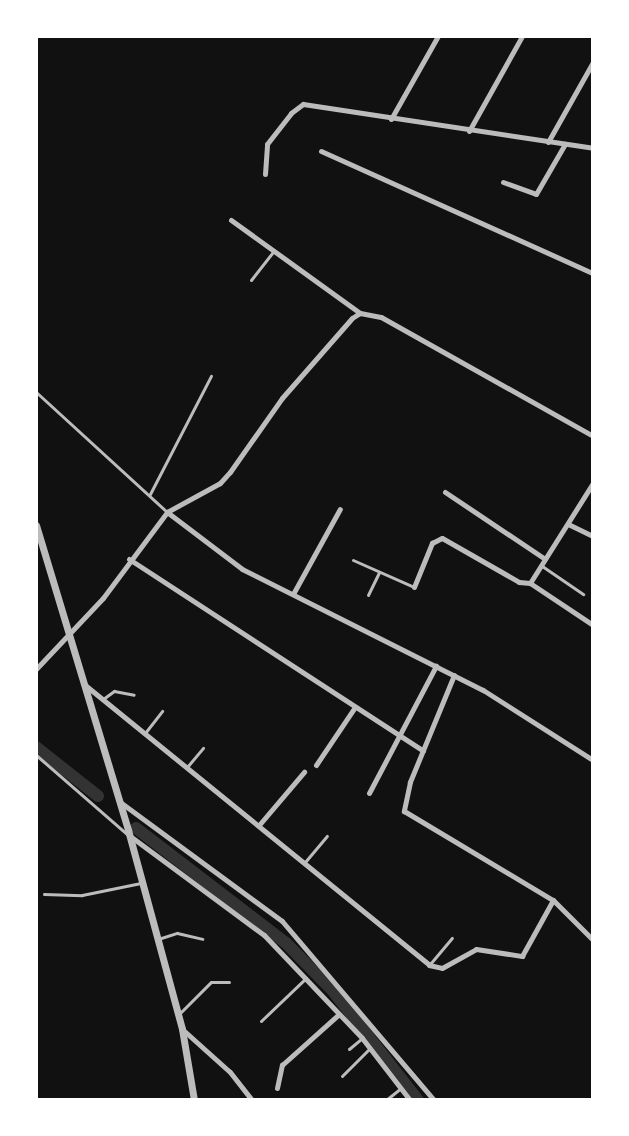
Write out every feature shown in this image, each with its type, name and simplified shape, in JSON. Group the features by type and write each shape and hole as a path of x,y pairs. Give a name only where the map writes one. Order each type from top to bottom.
{"street":[{"path":"391,119 438,36"},
{"path":"469,132 522,36"},
{"path":"548,142 593,62"},
{"path":"265,174 267,144 303,104 469,132 593,148"},
{"path":"503,182 536,194 565,144"},
{"path":"321,151 593,273"},
{"path":"231,220 360,313 381,317 593,436"},
{"path":"36,669 103,598 129,559 167,512 220,483 282,398 352,318 360,313"},
{"path":"530,583 593,483"},
{"path":"445,492 545,559"},
{"path":"292,594 340,509"},
{"path":"167,512 220,556 454,675 593,760"},
{"path":"568,524 593,536"},
{"path":"36,525 158,939 182,1029 194,1100"},
{"path":"414,587 432,543 442,537 519,582 530,583 593,625"},
{"path":"129,559 423,751"},
{"path":"369,793 436,666"},
{"path":"454,675 404,800 404,811 553,900 593,940"},
{"path":"85,685 429,965 442,968 476,949 522,957 553,900"},
{"path":"316,765 355,707"},
{"path":"259,825 304,772"},
{"path":"119,801 282,921 434,1100"},
{"path":"129,837 264,935 371,1048 410,1100"},
{"path":"277,1088 282,1065 339,1014"},
{"path":"182,1029 230,1072 252,1100"}],"lane":[{"path":"251,280 275,250"},
{"path":"150,494 211,376"},
{"path":"36,392 167,512"},
{"path":"353,560 414,587"},
{"path":"541,565 583,594"},
{"path":"368,595 380,572"},
{"path":"103,699 114,691 134,695"},
{"path":"145,733 162,711"},
{"path":"187,767 204,748"},
{"path":"36,755 129,837"},
{"path":"305,863 327,836"},
{"path":"44,894 82,895 142,883"},
{"path":"158,939 177,933 202,939"},
{"path":"429,965 452,938"},
{"path":"261,1021 306,978"},
{"path":"178,1015 212,982 229,982"},
{"path":"348,1049 362,1038"},
{"path":"342,1076 371,1048"},
{"path":"386,1100 401,1088"}],"waterway":[{"path":"36,747 98,796"},
{"path":"136,828 286,943 333,991 418,1100"}]}
